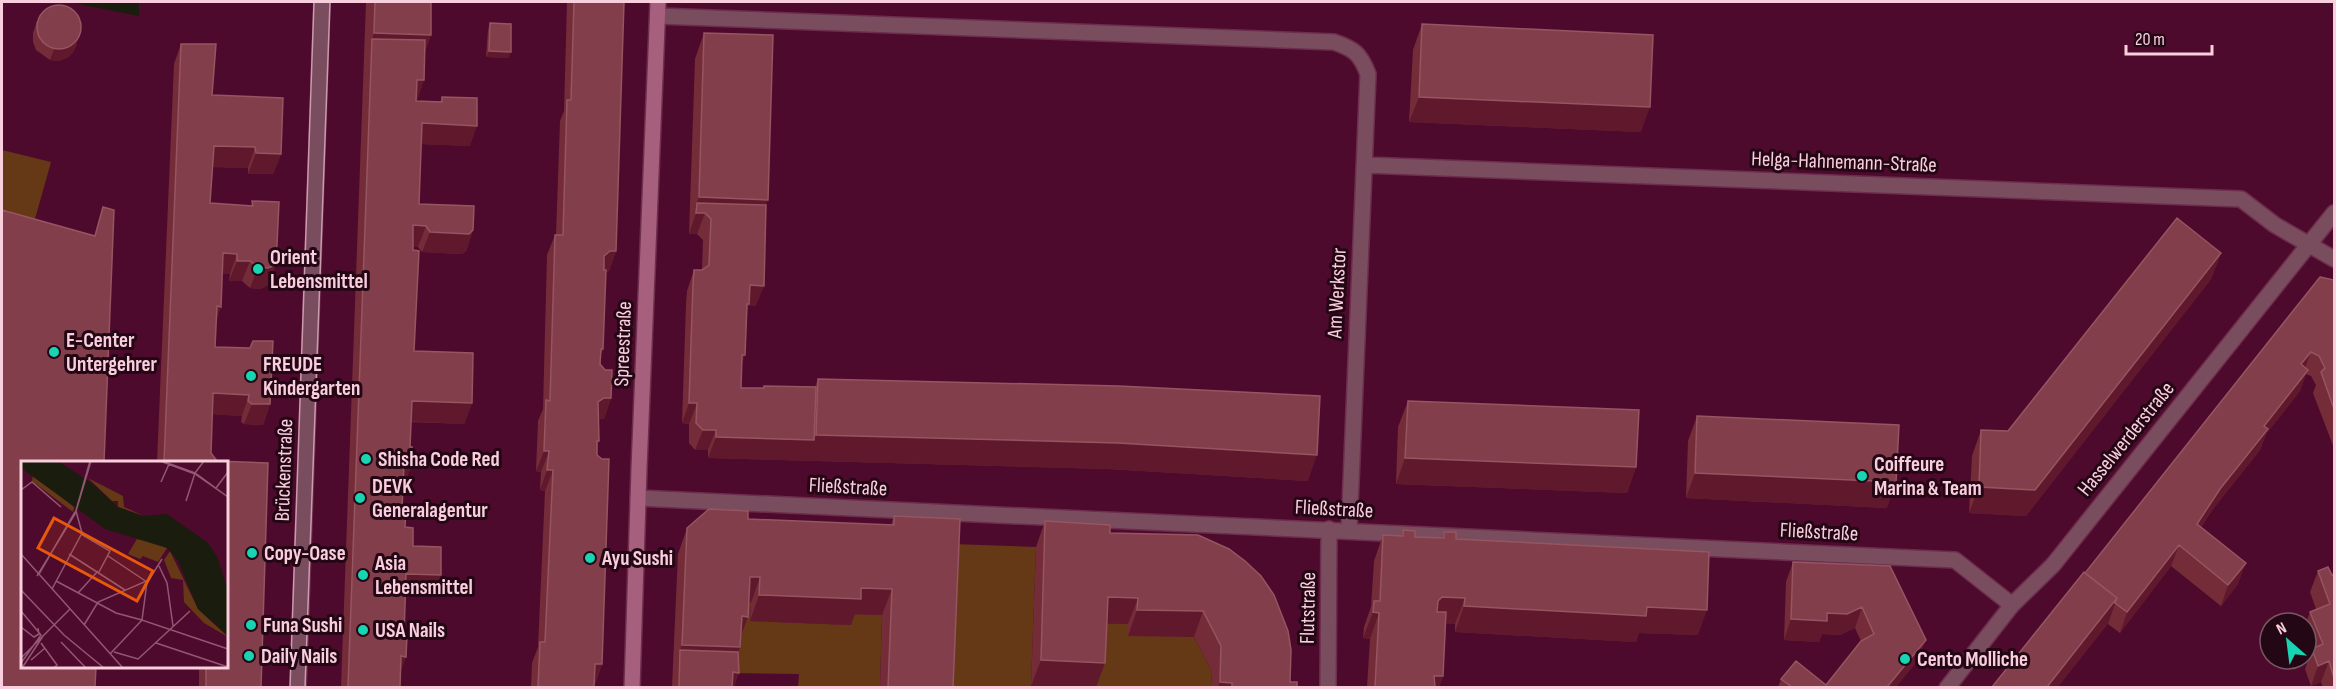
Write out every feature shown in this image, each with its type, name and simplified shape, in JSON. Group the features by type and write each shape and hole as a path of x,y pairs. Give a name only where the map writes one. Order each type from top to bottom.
{"main road":[{"name":"Spreestraße","path":"632,687 658,9"}],"street":[{"name":"Brückenstraße","path":"298,687 322,2"},
{"name":"Am Werkstor","path":"658,9 1334,42 1352,48 1362,59 1368,74 1349,531"},
{"name":"Helga-Hahnemann-Straße","path":"1365,165 2241,199 2275,225 2334,259"},
{"name":"Hasselwerderstraße","path":"1947,687 2012,605 2052,565 2334,213"},
{"name":"Fließstraße","path":"638,498 1954,560 2012,605"},
{"name":"Flutstraße","path":"1328,687 1329,529"}],"shaded area":[{"path":"68,2 139,2 139,16"},
{"path":"2,150 51,162 33,226 2,217"},
{"path":"951,544 1036,547 1031,686 1063,687 944,688"},
{"path":"740,603 751,603 750,621 851,625 852,614 882,615 880,687 798,687 799,674 731,673"},
{"path":"1099,623 1128,624 1194,637 1212,672 1211,687 1095,688"}],"building":[{"path":"375,2 431,2 431,35 374,33"},
{"path":"574,2 624,2 616,251 610,251 604,256 604,270 606,270 603,349 601,349 600,364 605,370 612,370 611,398 604,398 598,402 597,455 602,459 609,459 602,664 595,664 594,687 538,687 540,642 545,642 553,470 547,470 549,451 544,451 546,400 550,401 555,235 563,235 567,100 571,100"},
{"path":"59,5 75,11 81,27 75,43 59,49 43,43 37,27 43,11"},
{"path":"490,23 511,24 511,52 489,51"},
{"path":"1422,24 1653,35 1650,107 1419,97"},
{"path":"704,33 773,35 768,200 699,197"},
{"path":"372,39 425,40 424,80 417,80 416,101 442,102 442,97 477,98 477,126 422,123 419,204 474,206 473,230 469,234 430,232 426,226 413,225 413,250 419,251 414,351 473,353 472,403 412,401 410,447 412,447 412,465 404,464 402,509 406,509 405,527 413,528 413,546 441,547 441,575 406,574 404,635 407,635 406,657 401,656 400,687 348,687"},
{"path":"181,44 216,44 212,95 283,98 281,154 256,153 255,147 214,146 210,203 253,206 252,201 279,202 276,265 268,268 258,267 250,261 237,261 237,254 223,253 221,307 217,306 215,347 250,348 253,341 273,341 270,404 252,404 248,401 249,395 213,393 211,453 217,461 164,461"},
{"path":"697,203 766,205 764,286 750,285 745,355 742,355 741,388 816,387 814,440 716,437 716,430 703,430 696,423 697,403 689,403 694,270 702,270 709,265 711,219 705,213 696,213"},
{"name":"E-Center Untergehrer","path":"103,207 114,210 104,461 21,461 21,668 96,668 95,687 2,687 2,210 95,236"},
{"path":"2177,218 2221,253 2035,490 1979,487 1981,430 2008,431"},
{"path":"2320,277 2334,280 2334,409 2321,372 2325,368 2319,356 2311,352 2301,364 2308,370 2264,426 2268,429 2220,489 2197,524 2246,563 2228,585 2179,545 2127,612 2115,603 2117,598 2085,573"},
{"path":"818,379 1119,386 1320,396 1317,455 1118,443 816,435"},
{"path":"1408,401 1639,410 1636,467 1405,458"},
{"path":"1697,416 1899,425 1896,482 1695,473"},
{"path":"228,461 268,463 261,687 206,687 206,668 228,668"},
{"path":"709,509 748,511 748,519 894,525 894,516 960,519 953,687 888,687 892,589 861,588 861,599 759,595 760,577 750,577 748,617 742,616 740,647 682,645 687,528"},
{"path":"1045,521 1110,525 1110,533 1198,535 1229,549 1261,576 1274,595 1288,631 1291,650 1290,682 1297,682 1297,687 1232,687 1232,683 1220,682 1221,646 1203,611 1137,610 1138,598 1108,597 1105,663 1041,660"},
{"path":"1403,530 1415,531 1415,537 1444,538 1444,532 1456,532 1456,539 1709,552 1707,610 1647,607 1646,616 1464,606 1465,598 1442,597 1438,601 1437,612 1446,612 1443,676 1434,676 1435,687 1375,687 1379,613 1373,612 1374,601 1380,601 1383,535 1403,536"},
{"path":"1793,562 1890,566 1926,640 1887,687 1792,687 1781,679 1796,661 1826,685 1861,641 1874,634 1862,607 1847,614 1827,613 1827,621 1791,619"},
{"path":"2328,567 2332,575 2334,574 2334,678 2329,661 2318,666 2318,646 2323,644 2318,632 2318,611 2312,611 2330,604 2318,571"},
{"path":"2084,572 2117,598 2047,687 1992,687"},
{"path":"680,650 738,652 739,673 733,672 732,687 679,687"}],"tram line":[{"path":"290,688 314,2"},
{"path":"305,688 330,2"}],"place":[{"name":"Orient Lebensmittel","path":"258,269"},
{"name":"E-Center Untergehrer","path":"54,352"},
{"name":"FREUDE Kindergarten","path":"251,376"},
{"name":"Shisha Code Red","path":"366,459"},
{"name":"Coiffeure Marina & Team","path":"1862,476"},
{"name":"DEVK Generalagentur","path":"360,498"},
{"name":"Copy-Oase","path":"252,553"},
{"name":"Ayu Sushi","path":"590,558"},
{"name":"Asia Lebensmittel","path":"363,575"},
{"name":"Funa Sushi","path":"251,625"},
{"name":"USA Nails","path":"363,630"},
{"name":"Daily Nails","path":"249,656"},
{"name":"Cento Molliche","path":"1905,659"}]}
